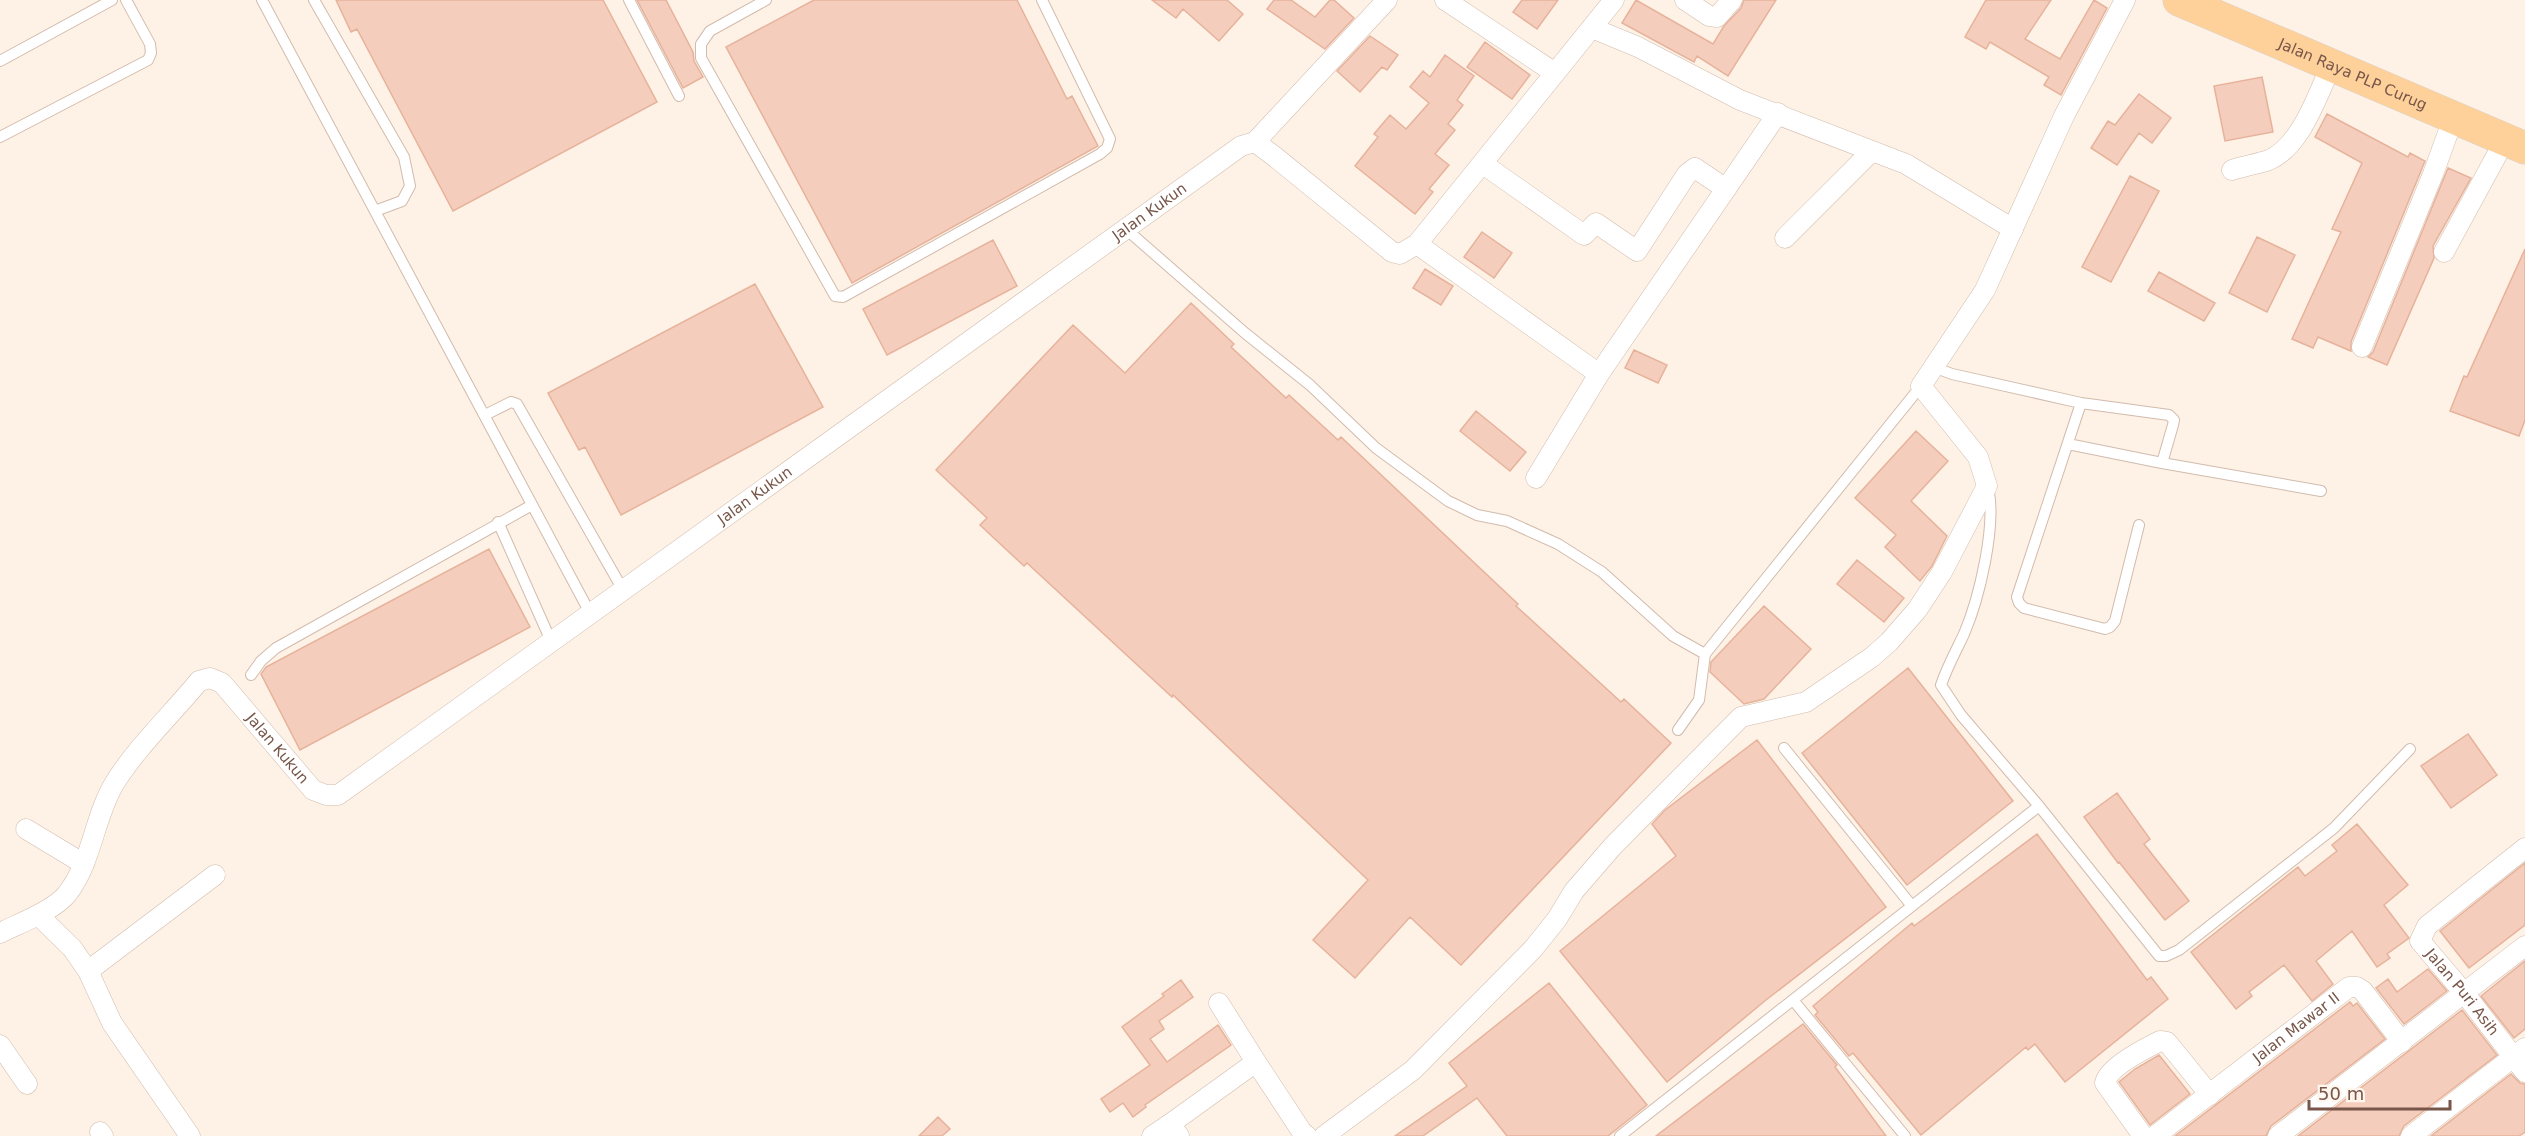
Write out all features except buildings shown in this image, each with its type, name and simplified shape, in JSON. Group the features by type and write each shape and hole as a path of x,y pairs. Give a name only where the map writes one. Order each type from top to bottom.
{"main road":[{"name":"Jalan Raya PLP Curug","path":"2179,0 2515,144"}],"street":[{"path":"1387,0 1255,142 1392,252 1400,254 1417,244 1614,0"},
{"path":"1445,0 1555,73"},
{"path":"1685,0 1709,16 1717,17 1732,0"},
{"path":"1324,1136 1413,1070 1429,1054 1533,949 1557,919 1574,891 1613,846 1741,717 1806,702 1872,657 1889,642 1917,610 1942,572 1987,486 1978,457 1921,387 1936,368 1985,290 2064,116 2125,0"},
{"path":"1592,28 1638,47 1740,100 1906,164 2013,229"},
{"path":"2232,170 2270,159 2287,145 2304,125 2331,66"},
{"path":"1536,478 1599,374 1778,113"},
{"path":"2362,347 2433,174 2453,119"},
{"name":"Jalan Kukun","path":"0,933 38,915 67,894 84,864 104,803 116,782 199,681 210,678 222,683 313,790 326,795 338,795 1127,230 1226,156 1241,146 1255,142"},
{"path":"2444,252 2515,144"},
{"path":"1785,237 1871,152"},
{"path":"1483,164 1584,236 1596,223 1637,251 1687,174 1695,168 1726,189"},
{"path":"1417,244 1599,374"},
{"path":"26,829 84,864"},
{"name":"Jalan Puri Asih","path":"2521,1059 2420,941 2427,926 2525,848"},
{"path":"88,972 215,875"},
{"path":"38,915 72,948 88,972 112,1023 190,1136"},
{"path":"2278,1136 2525,946"},
{"name":"Jalan Mawar II","path":"2155,1136 2349,987 2357,987 2362,991 2402,1042"},
{"path":"1219,1003 1302,1132 1307,1136"},
{"path":"2143,1136 2105,1083 2109,1073 2140,1051 2160,1041 2167,1042 2210,1095"},
{"path":"0,1045 27,1084"},
{"path":"2411,1136 2521,1059"},
{"path":"1152,1136 1175,1130 1256,1062"}],"lane":[{"path":"0,61 112,0"},
{"path":"0,136 148,60 151,53 150,44 126,0"},
{"path":"262,0 590,613"},
{"path":"314,0 404,157 410,186 402,201 375,211"},
{"path":"629,0 679,96"},
{"path":"766,0 710,31 700,44 700,58 835,296 843,297 1107,148 1110,139 1042,0"},
{"path":"1127,230 1245,333 1310,385 1376,448 1448,501 1477,515 1507,521 1558,543 1602,572 1673,636 1705,654"},
{"path":"1936,368 1952,374 2081,403 2169,415 2174,420 2162,463"},
{"path":"1678,730 1699,700 1705,654 1921,387"},
{"path":"485,415 511,402 517,404 623,590"},
{"path":"2081,403 2017,597 2019,603 2024,608 2104,629 2110,627 2115,621 2139,525"},
{"path":"2068,444 2321,491"},
{"path":"1987,486 1991,502 1987,552 1965,631 1941,685 1961,715 2039,806 2159,956 2166,956 2179,950 2334,828 2410,749"},
{"path":"251,675 261,661 276,648 532,505"},
{"path":"498,522 551,641"},
{"path":"1784,748 1912,906"},
{"path":"1620,1136 2039,806"},
{"path":"1793,1000 1905,1136"}]}
